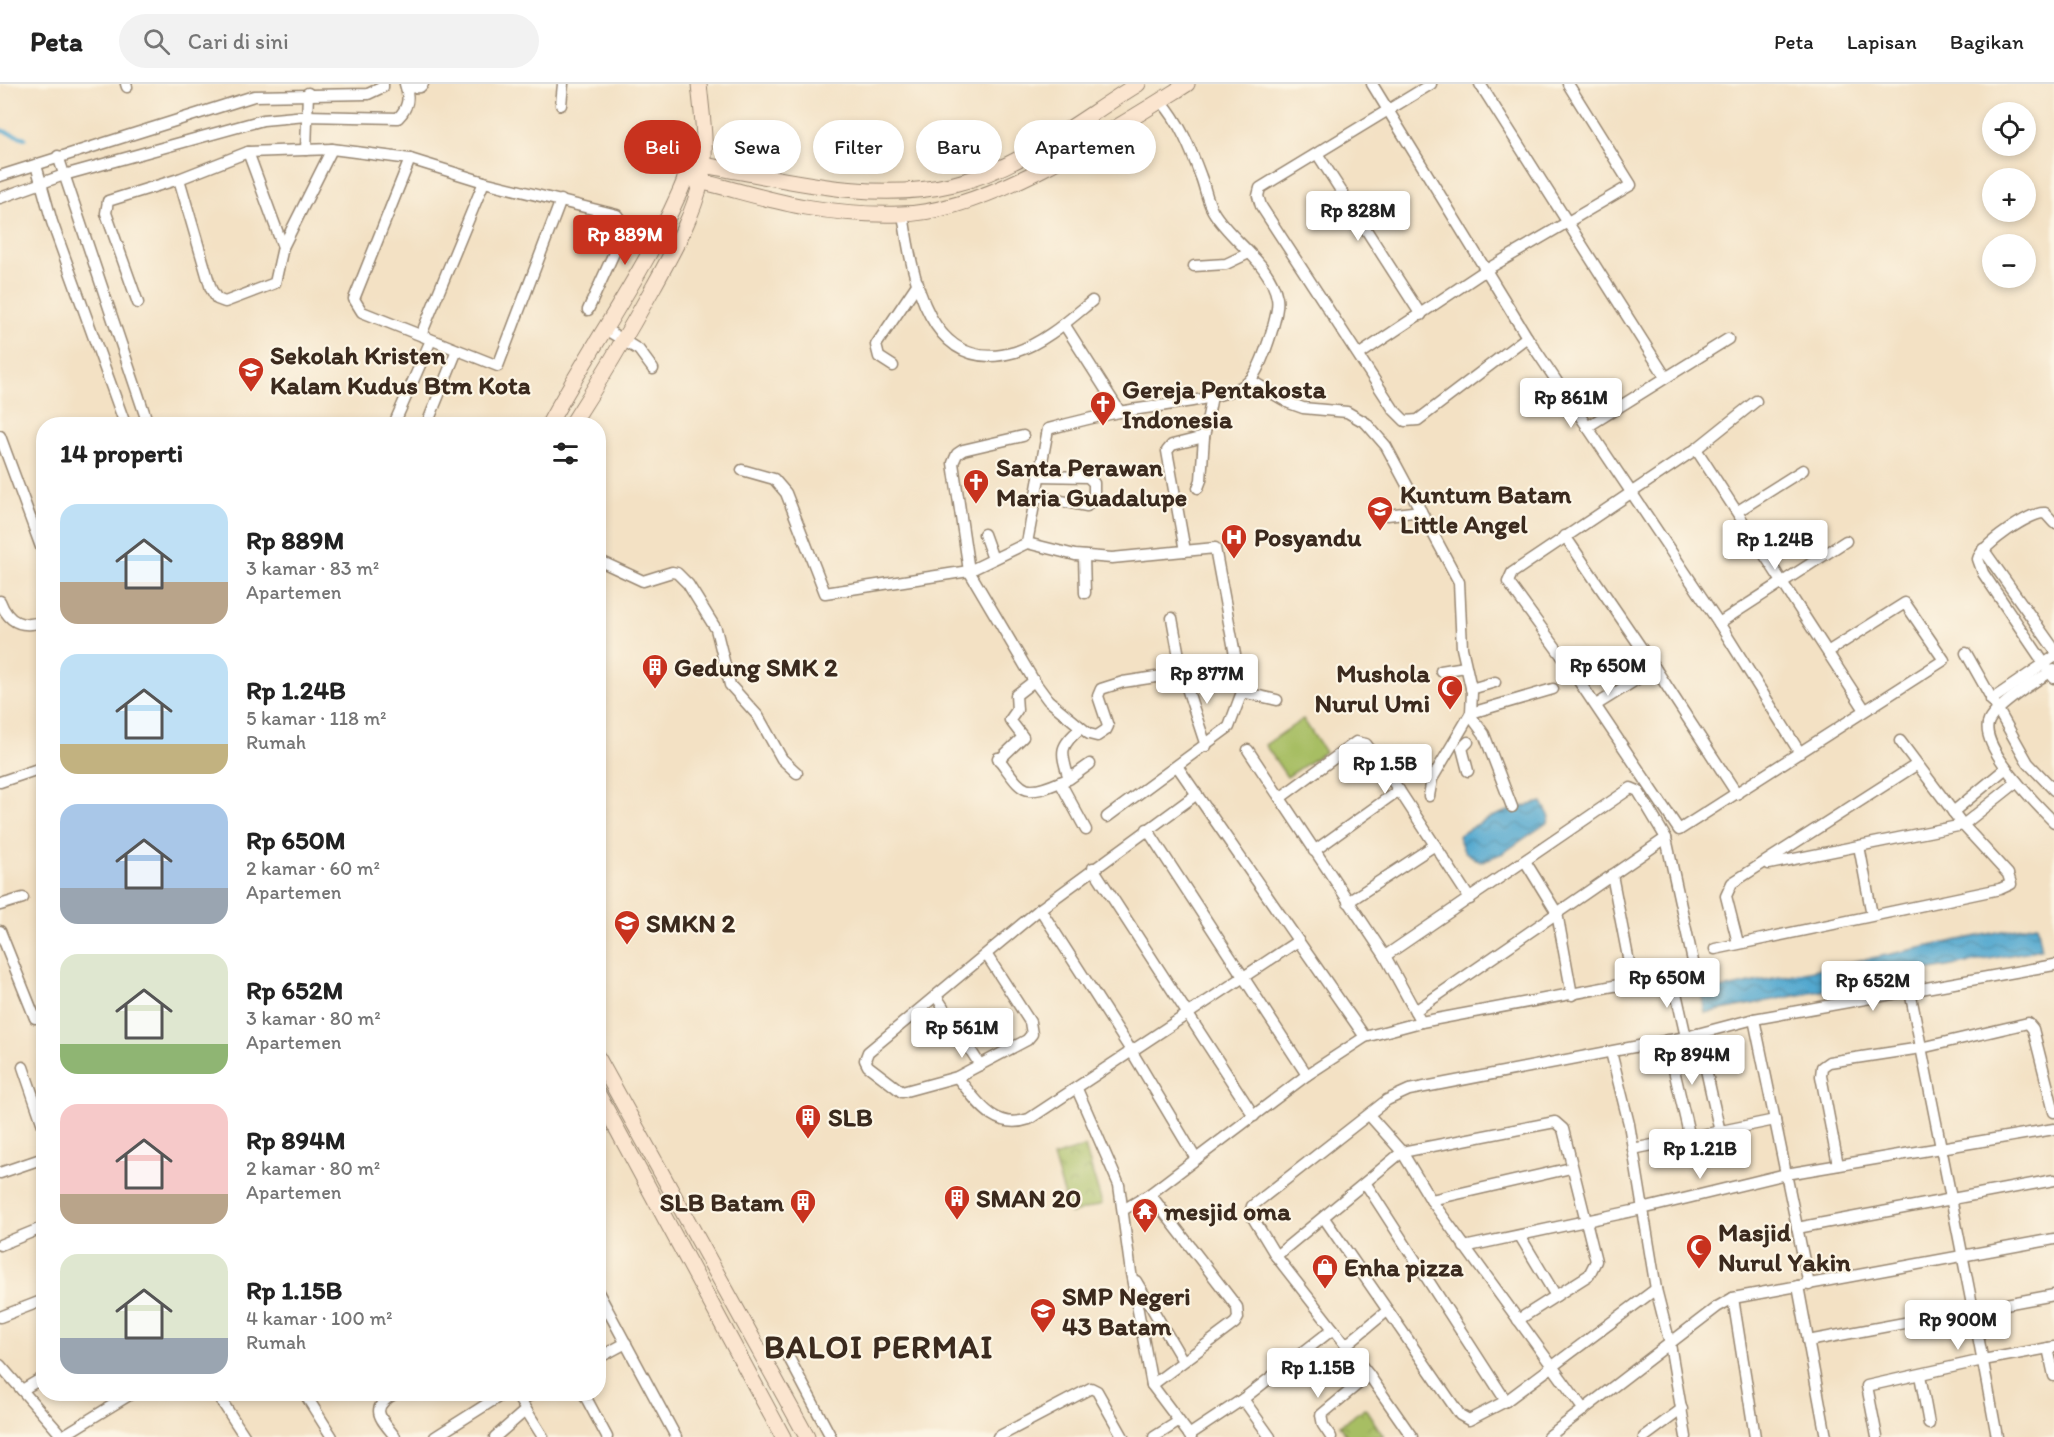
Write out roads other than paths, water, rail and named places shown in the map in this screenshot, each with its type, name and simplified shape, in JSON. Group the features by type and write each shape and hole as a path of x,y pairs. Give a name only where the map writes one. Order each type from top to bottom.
{"street":[{"path":"0,198 64,175 263,120 306,116 398,118 405,111 408,99 406,86 420,87 423,84"},
{"path":"561,105 563,84"},
{"path":"699,84 703,146 701,152"},
{"path":"701,165 869,192 954,185 999,168 1032,151 1138,84"},
{"path":"685,178 804,207 903,214 957,203 995,190 1056,161 1187,84"},
{"path":"1373,84 1527,337 1719,623 1800,753"},
{"path":"1431,84 1260,188 1258,196 1261,206 1360,354 1394,410 1405,421 1418,420 1527,337"},
{"path":"1480,84 1665,375"},
{"path":"1360,354 1486,270 1630,185 1568,84"},
{"path":"0,176 254,96 308,93 368,94 383,85"},
{"path":"306,150 308,93"},
{"path":"1027,543 1048,429 1120,412 1212,396 1250,380 1271,330 1277,300 1264,271 1213,211 1192,154 1171,112 1161,100"},
{"path":"179,179 211,289 217,299 225,302 275,283 283,247 332,149"},
{"path":"138,303 106,213 106,204 113,198 179,179 248,152 332,149 411,159 484,182 610,211 621,218 623,224 615,254 588,310"},
{"path":"248,152 283,247"},
{"path":"1318,154 1421,315"},
{"path":"58,156 146,417"},
{"path":"411,159 354,299 362,312 498,366 561,200"},
{"path":"36,165 52,222 122,417"},
{"path":"553,417 673,208 688,174"},
{"path":"576,417 625,340 670,258 701,182 699,174"},
{"path":"397,417 484,182"},
{"path":"903,214 910,259 934,326 942,336 964,352 996,355 1016,352 1064,324 1092,301"},
{"path":"1194,266 1226,264 1249,253"},
{"path":"893,366 879,357 876,345 918,283"},
{"path":"1064,324 1120,412"},
{"path":"605,329 644,354 653,369"},
{"path":"1587,427 1665,375 1728,339"},
{"path":"430,417 457,350"},
{"path":"1250,380 1289,403 1303,408 1347,412 1366,423 1386,446 1460,586 1460,620 1465,667 1471,689 1470,714 1462,748 1468,771"},
{"path":"1198,488 1212,396"},
{"path":"1756,401 1696,449 1512,573 1508,582 1596,705 1679,830 1941,663 1943,657 1905,603 1829,651"},
{"path":"0,436 36,533"},
{"path":"1023,436 963,450 955,456 953,463 969,571 1034,681 1048,700 1080,728 1093,736 1106,730 1108,726 1098,696 1104,687 1182,673"},
{"path":"1185,551 1167,451 1172,445 1204,437"},
{"path":"1696,449 1829,651 1865,710"},
{"path":"742,470 774,479 786,493 825,593 969,571 1027,543 1084,556 1127,558 1215,548 1242,692 1229,727 1107,817"},
{"path":"1738,511 1803,470"},
{"path":"1035,496 1087,506 1094,498 1094,483 1088,477 1039,476"},
{"path":"1387,515 1421,511"},
{"path":"2054,523 2045,513 2030,515 1983,549 1978,560 1983,573 2051,668 1994,705 1987,730 2011,776 2054,822"},
{"path":"984,534 993,559"},
{"path":"1565,536 1737,794"},
{"path":"1719,623 1846,541"},
{"path":"1983,549 2054,649"},
{"path":"1084,556 1085,593"},
{"path":"606,564 643,581 672,572 682,578 716,629 730,685 764,724 782,759 796,773"},
{"path":"0,601 4,611 14,622 30,625 36,623"},
{"path":"1172,618 1182,673 1206,746"},
{"path":"1966,653 2028,764 2054,790"},
{"path":"1441,672 1465,667"},
{"path":"1596,705 1655,668"},
{"path":"1034,681 1017,694 1017,710 1010,720 1023,737 998,759 1021,787 1036,793 1090,764"},
{"path":"1471,689 1495,682"},
{"path":"1470,714 1553,689"},
{"path":"1242,692 1277,700"},
{"path":"1470,714 1484,735 1512,807"},
{"path":"1080,728 1063,747 1062,754 1064,780 1086,830"},
{"path":"1429,796 1432,780 1464,738 1484,735"},
{"path":"1715,949 2008,887 2012,880 2008,874 1963,825 1900,741"},
{"path":"1280,798 1356,742 1366,744 1470,899"},
{"path":"1248,750 1385,956 1421,1022"},
{"path":"1953,812 2028,764"},
{"path":"1738,943 1726,896 1732,883 1916,765"},
{"path":"1177,766 1365,1037"},
{"path":"0,782 36,770"},
{"path":"1761,865 1963,825 2011,776"},
{"path":"1124,1210 1150,1194 1307,1075 1365,1037 1421,1022 1672,975 1694,966 1666,838 1638,791 1631,788 1385,956"},
{"path":"1314,852 1399,790"},
{"path":"986,954 1030,1022 1032,1034 1027,1040 957,1077 902,1092 868,1066 865,1060 868,1052 1040,909 1197,794"},
{"path":"1148,829 1307,1075"},
{"path":"1415,1011 1666,838"},
{"path":"1348,902 1435,845"},
{"path":"1859,846 1872,915"},
{"path":"1525,861 1557,912 1572,995"},
{"path":"1093,868 1254,1116"},
{"path":"1612,875 1633,983"},
{"path":"0,904 23,898"},
{"path":"1040,909 1132,1052 1196,1159"},
{"path":"0,931 35,1018"},
{"path":"957,1077 990,1116 1012,1124 1029,1119 1298,941"},
{"path":"1412,1437 1369,1375 1276,1256 1252,1220 1250,1213 1252,1206 1387,1100 1409,1090 1611,1052 1698,1034 1754,1019 2054,965"},
{"path":"1672,975 1686,1036"},
{"path":"1910,991 1950,1198 1975,1311 1997,1437"},
{"path":"936,996 980,1065"},
{"path":"1754,1019 1797,1228 1809,1341 1826,1437"},
{"path":"1838,1165 1821,1076 1822,1067 1829,1062 1921,1047 2028,1023 2033,1029 2054,1112"},
{"path":"1698,1034 1720,1132"},
{"path":"1667,1040 1690,1138"},
{"path":"1611,1052 1633,1149 1656,1289 1670,1344 1686,1437"},
{"path":"23,1067 36,1105"},
{"path":"606,1072 804,1431 785,1437 606,1109"},
{"path":"1077,1089 1116,1174 1124,1210 1131,1273 1152,1385 1190,1436 1243,1399 1333,1329"},
{"path":"1369,1115 1402,1152 1431,1200 1584,1410"},
{"path":"1633,1149 1774,1120"},
{"path":"1276,1256 1402,1152 1555,1122 1563,1129 1571,1168 1596,1253 1594,1268 1589,1275 1518,1320"},
{"path":"1464,1246 1642,1209 1786,1174 2054,1129"},
{"path":"0,1173 36,1161"},
{"path":"1431,1200 1571,1168"},
{"path":"1797,1228 2054,1180"},
{"path":"1366,1184 1506,1401"},
{"path":"1150,1194 1237,1307 1239,1314 1234,1323 1152,1385"},
{"path":"1324,1218 1465,1419 1474,1419 1506,1401 1656,1289"},
{"path":"0,1245 36,1230"},
{"path":"1520,1236 1556,1296"},
{"path":"1548,1437 1717,1307 1733,1298 2054,1239"},
{"path":"1131,1273 1183,1361"},
{"path":"1809,1341 2054,1295"},
{"path":"1733,1298 1755,1437"},
{"path":"0,1317 36,1303"},
{"path":"606,1307 676,1437"},
{"path":"1346,1345 1388,1311"},
{"path":"606,1354 626,1343"},
{"path":"1877,1437 1867,1386 1983,1360 2051,1348 2054,1376"},
{"path":"789,1358 831,1437"},
{"path":"0,1365 61,1437 120,1401"},
{"path":"1331,1437 1323,1425 1321,1415 1369,1375"},
{"path":"1920,1375 1929,1424"},
{"path":"22,1390 36,1382"},
{"path":"998,1437 1091,1388 1097,1391 1123,1437"},
{"path":"1243,1399 1270,1437"},
{"path":"222,1401 245,1437"},
{"path":"309,1401 332,1437"},
{"path":"381,1401 380,1416 395,1437"},
{"path":"435,1437 492,1401"},
{"path":"495,1437 521,1401 543,1437"},
{"path":"588,1401 607,1437"},
{"path":"1644,1437 1682,1409"},
{"path":"1154,1437 1178,1422"}],"water":[{"path":"1542,802 1550,817 1548,822 1503,853 1480,862 1464,851 1458,836 1469,829 1498,814"},
{"path":"2037,924 2042,949 1705,1013 1701,993"}],"waterway":[{"path":"0,130 25,138"}],"place":[{"name":"Sekolah Kristen Kalam Kudus Btm Kota","path":"251,393"},
{"name":"Gereja Pentakosta Indonesia","path":"1103,427"},
{"name":"Santa Perawan Maria Guadalupe","path":"976,505"},
{"name":"Kuntum Batam Little Angel","path":"1380,532"},
{"name":"Posyandu","path":"1234,560"},
{"name":"Gedung SMK 2","path":"655,690"},
{"name":"Mushola Nurul Umi","path":"1450,711"},
{"name":"SMKN 2","path":"627,946"},
{"name":"SLB","path":"808,1140"},
{"name":"SMAN 20","path":"957,1221"},
{"name":"SLB Batam","path":"803,1225"},
{"name":"mesjid oma","path":"1145,1234"},
{"name":"Masjid Nurul Yakin","path":"1699,1270"},
{"name":"Enha pizza","path":"1325,1290"},
{"name":"SMP Negeri 43 Batam","path":"1043,1334"}],"district":[{"name":"BALOI PERMAI","path":"879,1347"}]}
